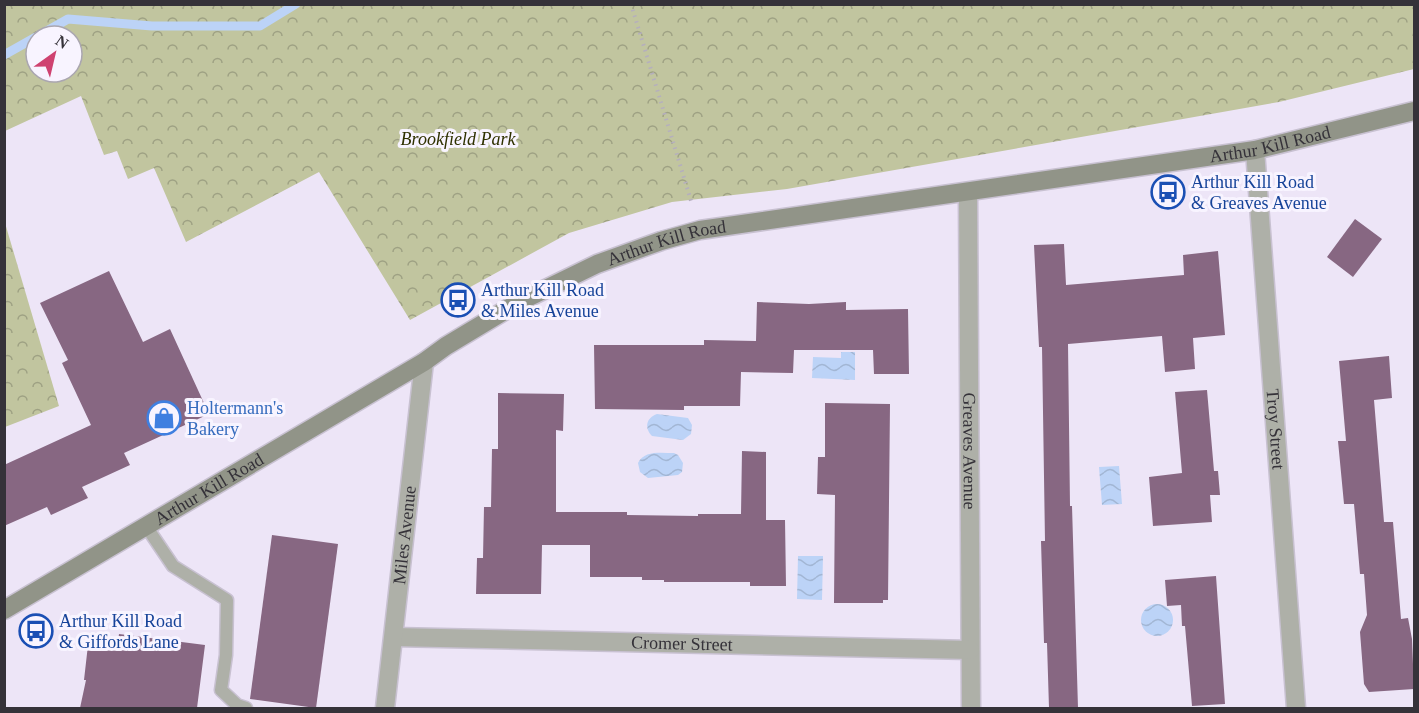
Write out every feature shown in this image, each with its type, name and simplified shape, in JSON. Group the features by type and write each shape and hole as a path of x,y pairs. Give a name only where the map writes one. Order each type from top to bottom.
{"street":[{"name":"Arthur Kill Road","path":"4,610 424,362 520,301 597,264 661,241 700,230 758,220 968,193 1255,150 1414,111"},
{"name":"Troy Street","path":"1255,150 1296,708"},
{"name":"Greaves Avenue","path":"968,193 971,708"},
{"name":"Miles Avenue","path":"385,708 424,362"},
{"name":"Cromer Street","path":"394,637 970,650"}],"lane":[{"path":"146,526 173,566 227,600 226,655 221,690 237,705 246,708"}],"path":[{"path":"631,4 692,204"}],"green space":[{"name":"Brookfield Park","path":"1414,4 1414,69 1279,102 787,189 672,202 569,233 410,320 319,172 186,242 154,168 128,179 117,151 104,155 81,96 5,131 5,5"},
{"path":"5,223 59,406 4,427"}],"water":[{"path":"841,352 855,352 855,380 812,378 813,357 841,358"},
{"path":"657,414 688,418 692,425 691,434 683,440 652,436 647,424 650,418"},
{"path":"653,453 674,453 683,463 682,472 678,475 648,478 640,472 638,463 644,456"},
{"path":"1119,466 1122,504 1102,505 1099,467"},
{"path":"798,556 823,556 822,600 797,599"},
{"path":"1157,604 1168,609 1173,620 1168,631 1157,636 1146,631 1141,620 1146,609"}],"building":[{"path":"1355,219 1382,239 1353,277 1327,257"},
{"path":"1064,244 1066,285 1184,275 1183,255 1218,251 1225,335 1193,338 1195,369 1165,372 1162,336 1068,344 1070,506 1072,506 1078,708 1049,708 1047,643 1044,643 1041,541 1045,541 1042,347 1039,347 1034,245"},
{"path":"109,271 143,342 170,329 209,414 124,453 130,465 82,487 88,498 51,515 47,507 4,526 4,465 91,425 62,363 68,360 40,303"},
{"path":"757,302 809,304 846,302 846,310 908,309 909,374 874,374 873,350 794,350 793,373 741,372 740,406 684,406 684,410 595,409 594,345 704,345 704,340 756,341"},
{"path":"1389,356 1392,398 1374,400 1384,522 1393,522 1401,619 1408,618 1412,639 1414,689 1369,692 1364,684 1360,632 1367,615 1364,574 1360,574 1354,504 1344,504 1338,441 1346,441 1339,361"},
{"path":"1207,390 1214,471 1218,471 1220,495 1210,495 1212,522 1153,526 1149,477 1182,473 1175,392"},
{"path":"498,393 564,394 563,431 556,430 556,512 627,512 627,515 698,516 698,514 741,514 742,451 766,452 766,520 785,520 786,586 750,586 750,582 664,582 664,580 642,580 642,577 590,577 590,545 542,545 541,594 476,594 477,558 483,558 484,507 491,507 492,449 498,449"},
{"path":"825,403 890,404 888,600 883,600 883,603 834,603 835,495 817,494 818,457 825,457"},
{"path":"272,535 338,544 316,708 250,699"},
{"path":"1216,576 1225,704 1192,706 1181,605 1167,606 1165,580"},
{"path":"119,634 205,645 197,708 80,708 86,680 84,680 88,645 117,649"}],"waterway":[{"path":"59,24 68,19 152,26 260,26 296,4"},
{"path":"4,55 24,44"}],"place":[{"name":"Arthur Kill Road & Greaves Avenue","path":"1168,192"},
{"name":"Arthur Kill Road & Miles Avenue","path":"458,300"},
{"name":"Holtermann's Bakery","path":"164,418"},
{"name":"Arthur Kill Road & Giffords Lane","path":"36,631"}]}
